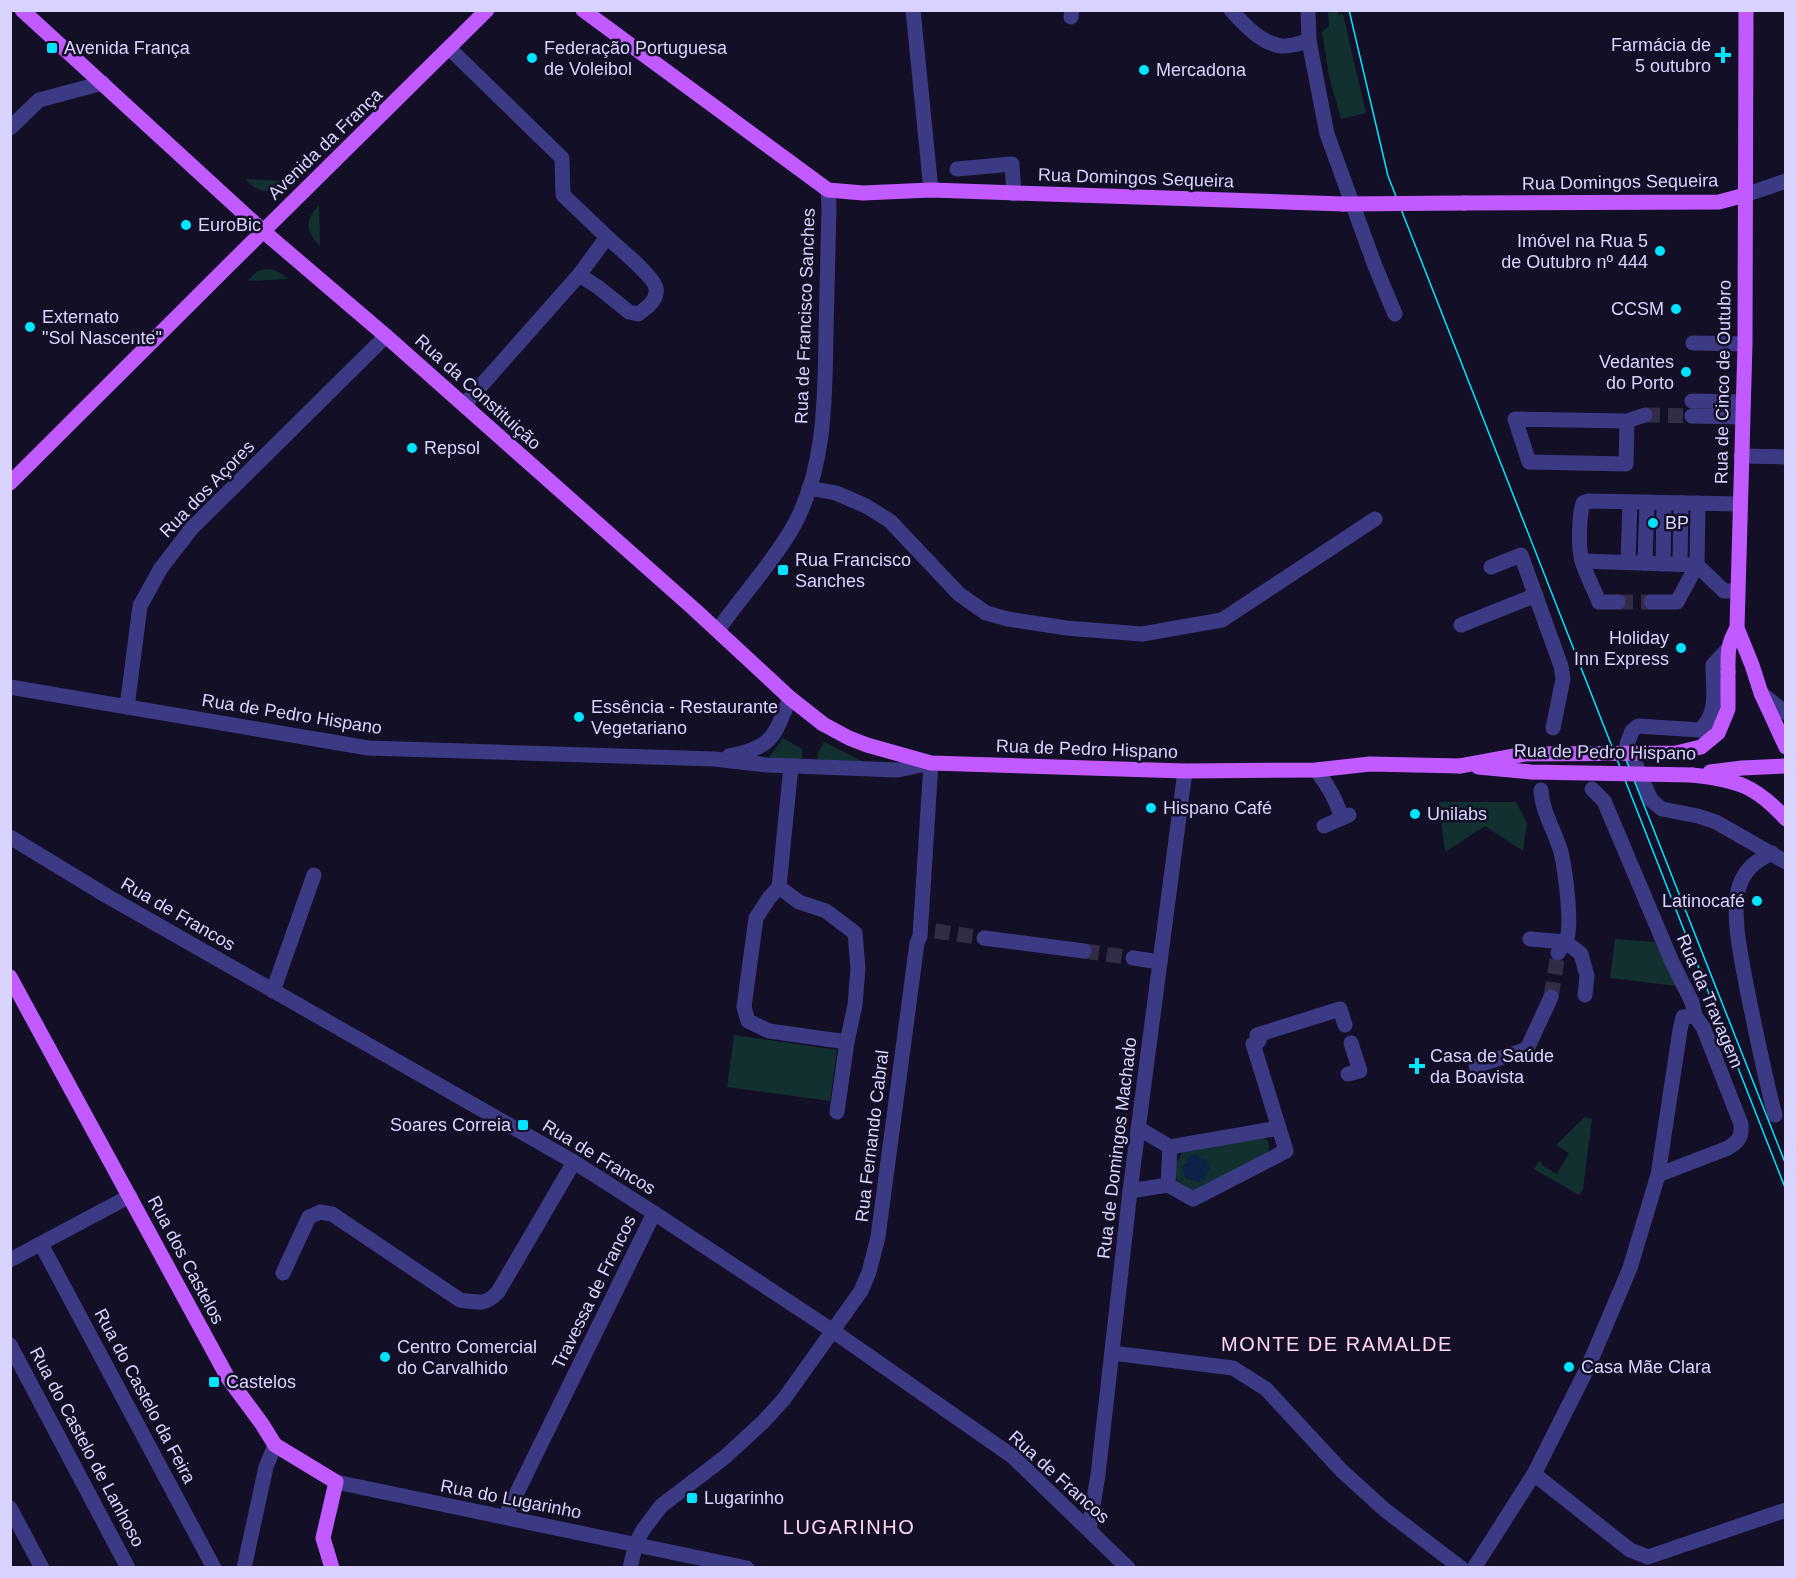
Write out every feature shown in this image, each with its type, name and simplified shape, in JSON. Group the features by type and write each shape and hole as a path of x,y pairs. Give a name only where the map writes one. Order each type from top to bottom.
{"main road":[{"name":"Rua da Constituição","path":"22,10 263,231 464,405 790,698 823,724 849,738 931,763"},
{"name":"Avenida da França","path":"10,483 487,10"},
{"path":"583,10 828,190"},
{"name":"Rua de Cinco de Outubro","path":"1746,10 1745,344 1737,628 1761,693 1785,746"},
{"name":"Rua Domingos Sequeira","path":"828,190 863,193 931,190 1343,204 1719,202 1745,195"},
{"name":"Rua de Pedro Hispano","path":"1460,766 1525,754 1676,753 1701,747 1718,733 1728,709 1728,649 1729,642 1737,628"},
{"name":"Rua de Pedro Hispano","path":"931,763 1185,771 1316,770 1370,764 1460,766 1531,772 1692,774 1785,766"},
{"path":"1692,774 1722,778 1741,784 1757,792 1771,803 1785,819"},
{"name":"Rua dos Castelos","path":"10,976 228,1378 275,1445"},
{"name":"Rua do Lugarinho","path":"275,1445 336,1482"},
{"path":"332,1568 323,1538 336,1482"}],"street":[{"path":"913,10 931,190"},
{"path":"1231,10 1245,26 1263,39 1282,46 1309,41"},
{"path":"1308,10 1309,41 1327,134 1395,314"},
{"path":"450,49 562,158 563,195 651,278 656,287 655,296 649,306 638,314 629,312 579,275"},
{"path":"10,128 39,100 103,83"},
{"path":"957,169 1012,164 1014,194"},
{"path":"1745,195 1785,181"},
{"name":"Rua de Francisco Sanches","path":"717,630 760,575 794,526 809,488 822,428 825,386 828,190"},
{"path":"464,405 579,275 607,237"},
{"name":"Rua dos Açores","path":"127,707 140,606 161,568 192,528 386,336"},
{"path":"1693,344 1745,344"},
{"path":"1692,409 1742,410"},
{"path":"1627,422 1626,464 1529,462 1515,419 1627,422 1645,415"},
{"path":"1741,456 1785,457"},
{"path":"809,488 836,493 866,506 890,521 958,594 986,613 1008,619 1066,628 1142,634 1222,620 1375,519"},
{"path":"1618,602 1599,602 1582,561 1580,550 1583,503 1588,501 1739,504"},
{"path":"1628,562 1630,502"},
{"path":"1645,563 1647,502"},
{"path":"1663,564 1664,502"},
{"path":"1680,564 1681,503"},
{"path":"1651,602 1677,602 1697,565 1698,503"},
{"path":"1491,567 1521,555 1561,666 1563,679 1553,728"},
{"path":"1582,561 1697,565 1724,591 1738,591"},
{"path":"1461,625 1536,595"},
{"path":"1728,649 1713,665 1713,709 1709,722 1700,729 1638,726 1632,731 1627,744 1652,800 1662,809 1716,822 1785,862"},
{"name":"Rua de Pedro Hispano","path":"10,687 368,748 714,759 767,765 898,770 931,763"},
{"path":"1761,693 1785,713"},
{"name":"Rua de Pedro Hispano","path":"714,759 748,753 760,748 777,728 790,698"},
{"name":"Rua Fernando Cabral","path":"630,1568 636,1544 643,1530 661,1506 725,1457 784,1399 861,1291 869,1272 878,1237 916,943 920,936 931,763"},
{"path":"791,766 779,887 756,918 744,1007 748,1021 769,1031 847,1042"},
{"path":"1316,770 1332,791 1346,816 1324,826"},
{"name":"Rua de Domingos Machado","path":"1089,1529 1098,1475 1130,1191 1185,771"},
{"path":"1541,789 1541,802 1561,852 1569,929 1562,947"},
{"name":"Rua da Travagem","path":"1592,789 1604,801 1672,962 1692,1002 1695,1016 1703,1027 1741,1124 1738,1142 1658,1175"},
{"name":"Rua de Francos","path":"10,837 107,896 574,1162 833,1330 1012,1456 1128,1568"},
{"name":"Rua da Travagem","path":"1772,853 1757,860 1746,871 1739,886 1737,909 1741,955 1762,1066 1776,1116"},
{"path":"273,991 314,874"},
{"path":"779,887 799,902 826,911 855,933 858,968 855,1005 837,1112"},
{"path":"920,936 926,932 935,931"},
{"path":"984,938 1084,951"},
{"path":"1530,939 1581,954 1587,976 1585,994"},
{"path":"1133,958 1160,962"},
{"path":"1476,1066 1527,1049 1551,997"},
{"path":"1130,1191 1168,1185 1193,1199 1286,1151 1253,1044 1260,1041 1257,1035 1340,1009 1345,1025"},
{"path":"1474,1568 1534,1474 1588,1367 1630,1268 1658,1175 1683,1017 1695,1016"},
{"path":"1348,1074 1360,1071 1351,1043"},
{"path":"1138,1128 1170,1147 1279,1128"},
{"path":"1168,1185 1170,1147"},
{"path":"283,1273 309,1217 320,1212 332,1214 460,1299 479,1302 490,1300 498,1292 574,1162"},
{"path":"10,1260 130,1196"},
{"name":"Travessa de Francos","path":"505,1517 654,1213"},
{"name":"Rua do Castelo da Feira","path":"41,1244 214,1568"},
{"name":"Rua do Castelo de Lanhoso","path":"10,1345 128,1568"},
{"path":"1112,1353 1233,1368 1266,1389 1342,1471 1385,1510 1461,1568"},
{"path":"244,1568 266,1467 275,1445"},
{"path":"1534,1474 1630,1550 1648,1557 1785,1510"},
{"name":"Rua do Lugarinho","path":"336,1482 747,1568"},
{"path":"10,1508 42,1568"}],"green space":[{"path":"1328,11 1343,14 1366,113 1341,119 1329,76 1322,32 1329,26"},
{"path":"245,179 286,181 275,189 265,191 255,188"},
{"path":"319,205 320,246 312,236 309,226 311,216"},
{"path":"265,269 277,271 288,279 247,281 258,271"},
{"path":"783,738 802,749 802,762 767,760"},
{"path":"824,742 862,761 819,762 817,754"},
{"path":"1439,802 1516,802 1527,823 1523,851 1485,826 1445,852"},
{"path":"1615,939 1655,942 1676,986 1610,978"},
{"path":"734,1035 837,1050 830,1101 727,1087"},
{"path":"1585,1117 1592,1119 1583,1189 1579,1195 1534,1169 1540,1160 1543,1166 1557,1174 1569,1153 1556,1145"},
{"path":"1262,1137 1268,1141 1269,1149 1266,1156 1212,1186 1191,1191 1179,1183 1175,1175 1177,1162 1184,1151","holes":["1201,1159 1207,1172 1205,1176 1195,1180 1186,1178 1182,1168 1187,1162"]}],"water":[{"path":"1197,1154 1201,1159 1206,1159 1210,1169 1205,1180 1196,1182 1185,1175 1182,1168 1186,1165 1187,1159"}],"tunnel":[{"path":"1645,415 1692,416"},
{"path":"1618,602 1651,602"},
{"path":"935,931 984,938"},
{"path":"1084,951 1133,958"},
{"path":"1551,997 1558,953"}],"tram line":[{"path":"1349,10 1388,176 1786,1190"},
{"path":"1625,757 1786,1165"}],"place":[{"name":"Avenida França","path":"52,48"},
{"name":"Farmácia de 5 outubro","path":"1723,55"},
{"name":"Federação Portuguesa de Voleibol","path":"532,58"},
{"name":"Mercadona","path":"1144,70"},
{"name":"EuroBic","path":"186,225"},
{"name":"Imóvel na Rua 5 de Outubro nº 444","path":"1660,251"},
{"name":"CCSM","path":"1676,309"},
{"name":"Externato \"Sol Nascente\"","path":"30,327"},
{"name":"Vedantes do Porto","path":"1686,372"},
{"name":"Repsol","path":"412,448"},
{"name":"BP","path":"1653,523"},
{"name":"Rua Francisco Sanches","path":"783,570"},
{"name":"Holiday Inn Express","path":"1681,648"},
{"name":"Essência - Restaurante Vegetariano","path":"579,717"},
{"name":"Hispano Café","path":"1151,808"},
{"name":"Unilabs","path":"1415,814"},
{"name":"Latinocafé","path":"1757,901"},
{"name":"Casa de Saúde da Boavista","path":"1417,1066"},
{"name":"Soares Correia","path":"523,1125"},
{"name":"Centro Comercial do Carvalhido","path":"385,1357"},
{"name":"Casa Mãe Clara","path":"1569,1367"},
{"name":"Castelos","path":"214,1382"},
{"name":"Lugarinho","path":"692,1498"}],"district":[{"name":"MONTE DE RAMALDE","path":"1337,1344"},
{"name":"LUGARINHO","path":"849,1527"}]}
